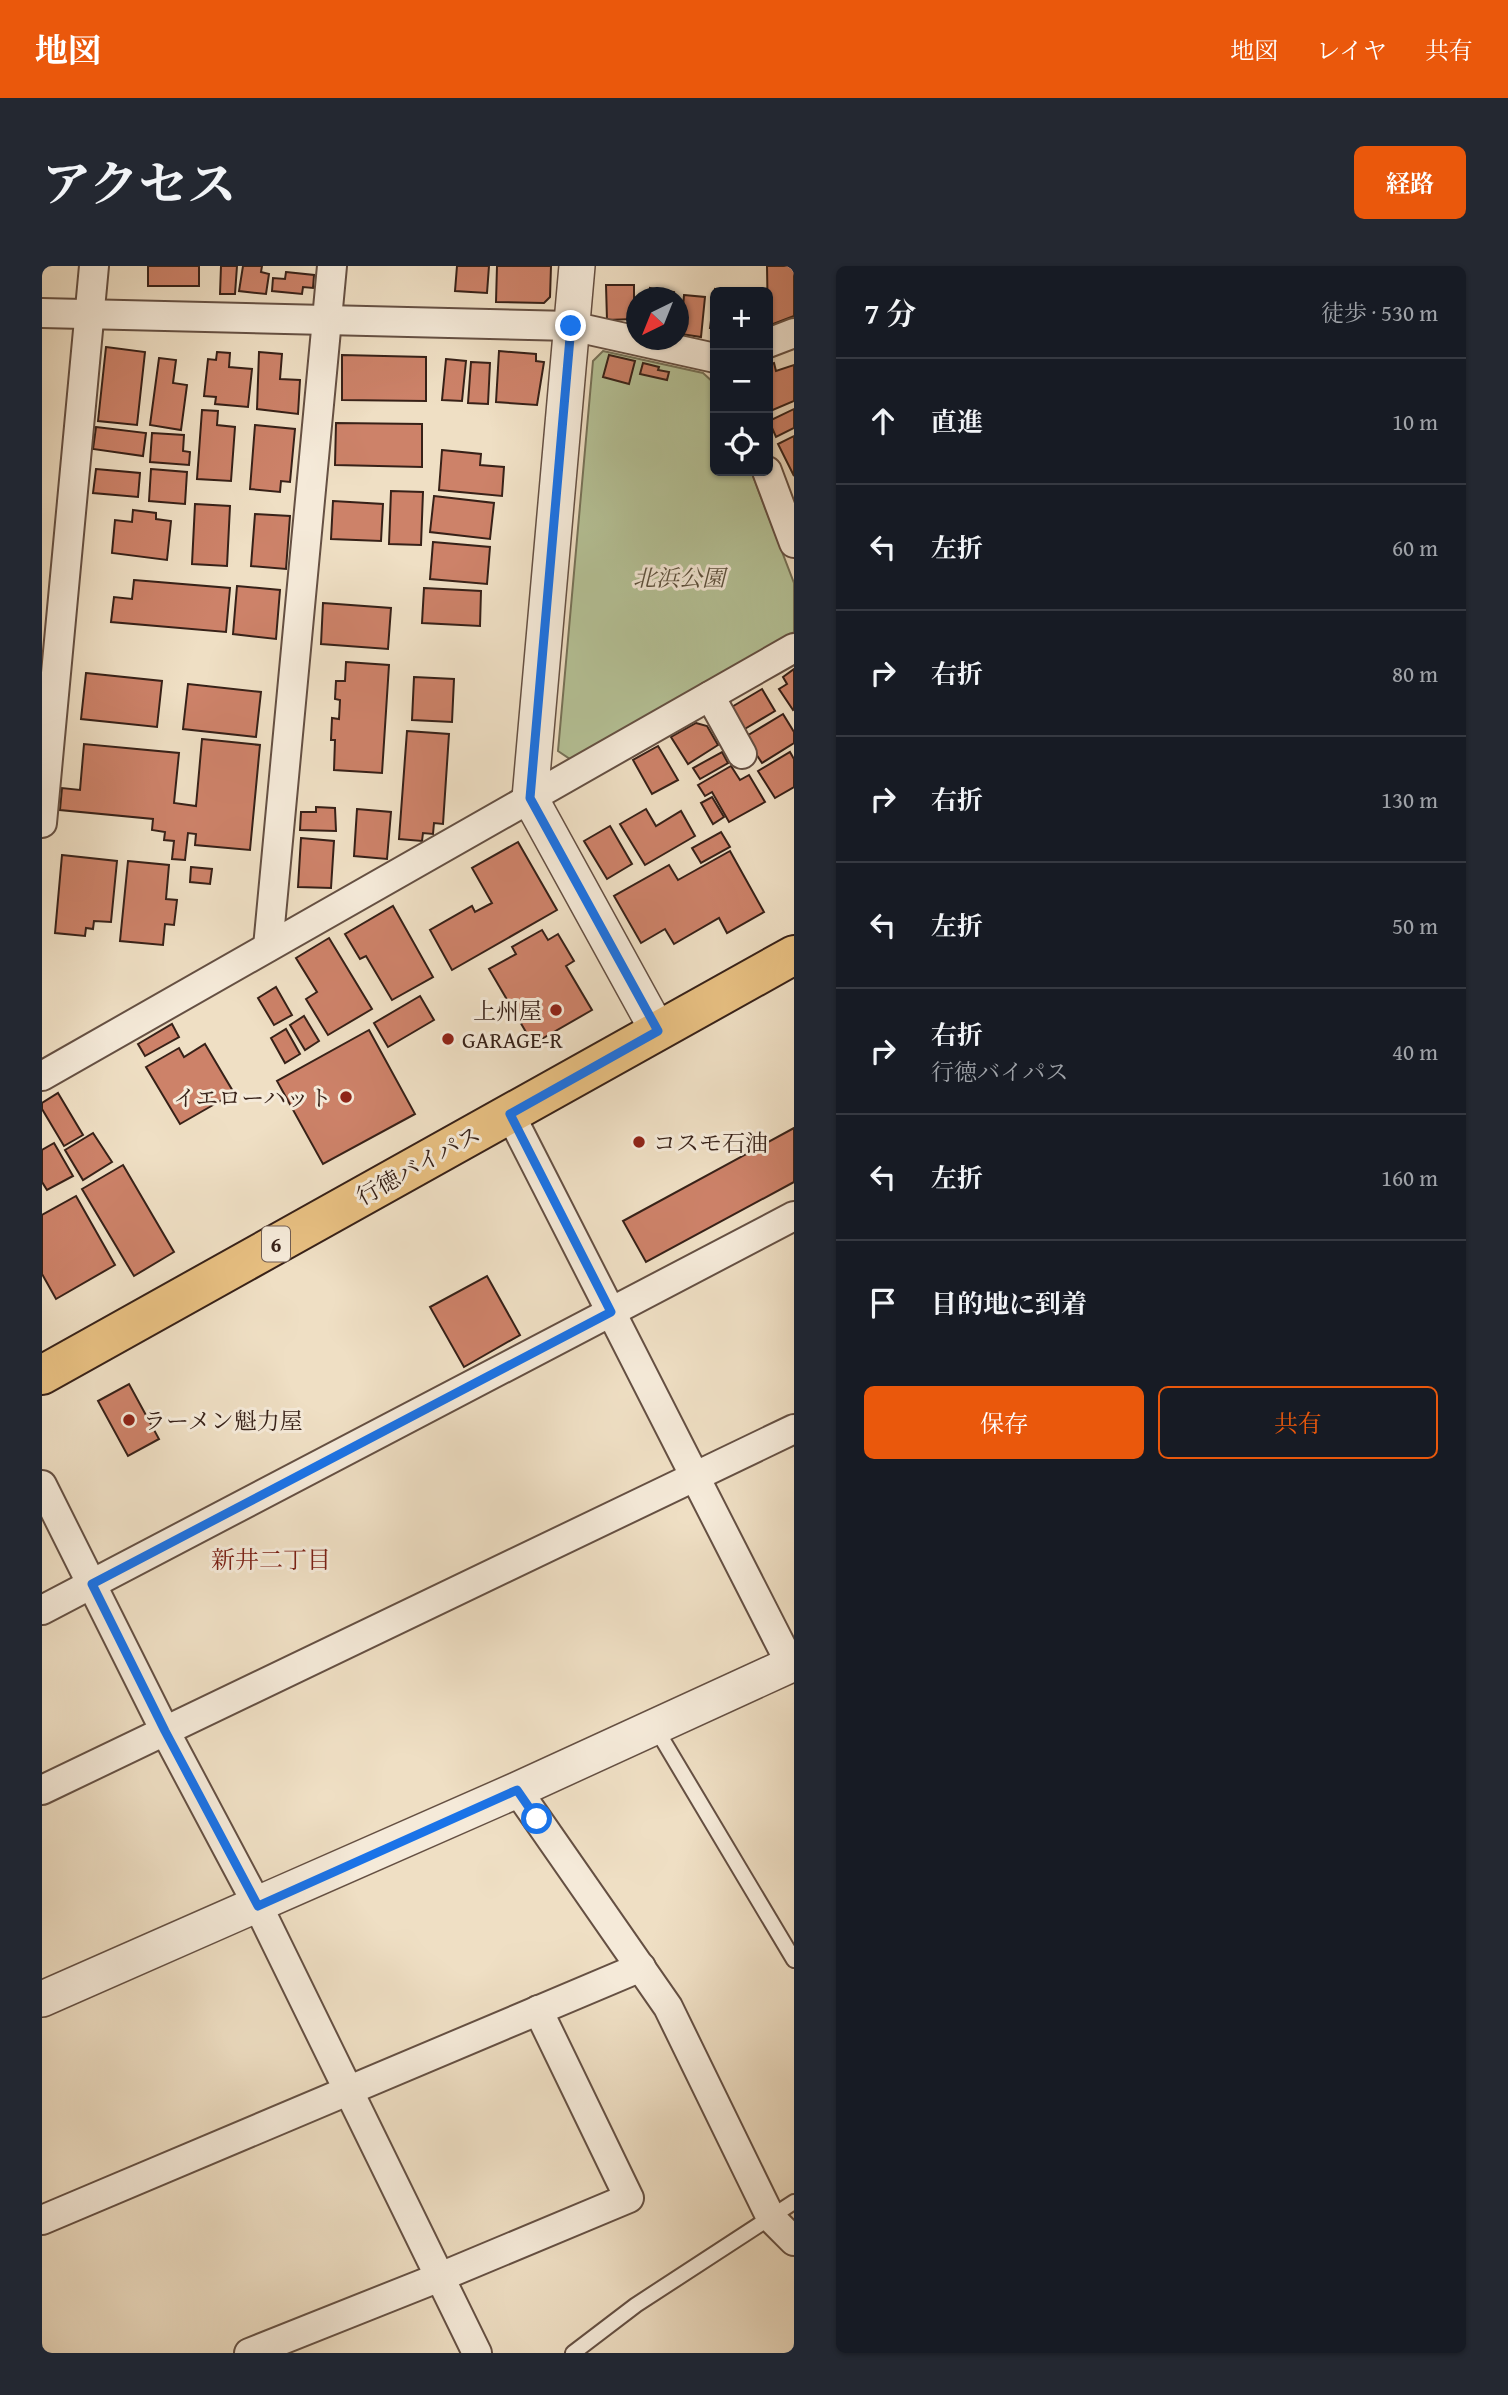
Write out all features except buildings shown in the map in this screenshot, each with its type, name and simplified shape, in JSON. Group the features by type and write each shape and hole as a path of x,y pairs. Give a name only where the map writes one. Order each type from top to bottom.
{"main road":[{"name":"行徳バイパス","path":"42,1375 794,955"}],"street":[{"path":"42,823 94,266"},
{"path":"268,947 332,266"},
{"path":"577,266 530,798 658,1031"},
{"path":"42,313 571,326 710,357"},
{"path":"773,341 794,333"},
{"path":"768,476 794,543"},
{"path":"42,1076 794,648"},
{"path":"709,696 742,754"},
{"path":"42,1999 258,1906 793,1664 510,1114"},
{"path":"42,1610 794,1216"},
{"path":"42,1790 794,1429"},
{"path":"42,1485 165,1731 258,1906 477,2353"},
{"path":"517,1790 668,2007 783,2210 794,2241"},
{"path":"42,2220 641,1967"},
{"path":"249,2353 629,2198 538,2010"}],"lane":[{"path":"655,1727 794,1960"},
{"path":"573,2353 636,2305 783,2210"}],"green space":[{"name":"北浜公園","path":"603,351 703,373 710,379 710,476 753,476 794,583 794,632 570,759 558,751 593,361"}],"place":[{"name":"上州屋","path":"556,1010"},
{"name":"GARAGE-R","path":"448,1039"},
{"name":"イエローハット","path":"346,1097"},
{"name":"コスモ石油","path":"639,1142"},
{"name":"ラーメン魁力屋","path":"129,1420"}],"district":[{"name":"新井二丁目","path":"271,1559"}],"route":[{"path":"537,1819 517,1790 258,1906 165,1731 92,1584 611,1312 510,1114 658,1031 530,798 571,326"}]}
